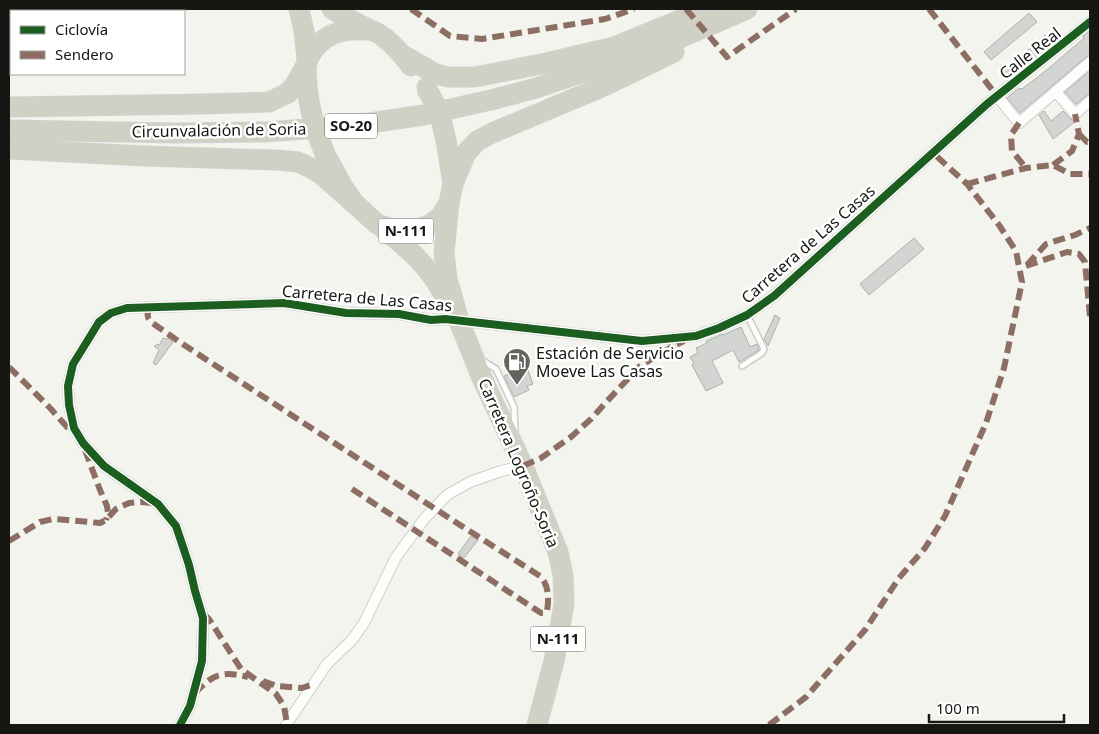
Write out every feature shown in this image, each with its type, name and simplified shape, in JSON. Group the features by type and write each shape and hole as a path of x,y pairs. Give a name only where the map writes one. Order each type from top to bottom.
{"highway":[{"name":"N-111","path":"299,9 304,31 309,102 315,128 325,154 343,187 354,203 377,224 398,231 414,230 428,226 441,216 449,203 453,184 446,140 439,112 426,87 404,56 372,30 352,22 332,9"},
{"path":"404,56 434,73 447,76 475,77 546,63 614,46 707,9"},
{"name":"Circunvalación de Soria","path":"602,65 721,9"},
{"name":"Circunvalación de Soria","path":"9,130 254,132 348,126 424,115 536,88 660,46 748,9"},
{"name":"SO-20","path":"453,184 466,153 478,141 492,133 604,86 685,46 748,9"},
{"path":"9,107 269,102 288,92 295,85 320,42 331,34 342,30 372,30"},
{"path":"9,149 298,162 321,174 354,203"},
{"name":"Carretera Logroño-Soria","path":"449,203 444,253 447,278 459,321"},
{"name":"Carretera Logroño-Soria","path":"377,224 398,241 434,278 459,321 507,412 519,458 558,552 563,575 564,604 554,661 537,725"}],"street":[{"name":"Calle Real","path":"987,104 1090,22"},
{"path":"997,96 1020,123 1090,62"},
{"path":"1056,92 1075,114 1090,101"},
{"name":"Carretera de Las Casas","path":"180,725 190,706 202,662 204,618 179,534 176,526 158,504 104,466 83,443 74,428 69,405 68,386 73,364 99,322 111,313 127,308 284,303 346,313 399,314 431,320 445,319 642,341 696,336 747,315 774,296 987,104"},
{"path":"286,725 327,664 352,640 364,623 396,557 425,518 447,495 470,482 501,471 519,458"}],"lane":[{"path":"742,366 762,353 764,349 747,315"},
{"path":"672,347 678,357"}],"building":[{"path":"1029,13 1037,22 991,60 984,52"},
{"path":"1090,31 1090,55 1020,113 1007,98 1048,69"},
{"path":"1045,35 1052,43 1007,79 1002,73"},
{"path":"1090,71 1090,94 1076,104 1065,92"},
{"path":"1044,111 1051,121 1063,111 1070,119 1076,121 1053,139 1039,115"},
{"path":"914,238 924,249 869,295 860,284"},
{"path":"775,315 780,318 768,346 764,339"},
{"path":"741,327 750,347 757,344 759,350 739,362 733,350 712,361 723,383 706,391 692,365 694,364 690,357 698,353 696,348 707,343 706,341"},
{"path":"163,338 168,338 173,342 156,365 153,363 159,350 154,346 160,344"},
{"path":"520,369 521,373 528,370 533,384 527,386 529,390 514,397 504,376"},
{"path":"471,536 478,540 464,558 458,554"}],"marked path":[{"path":"411,9 450,36 482,39 605,19 634,9"},
{"path":"686,9 727,57 796,9"},
{"path":"929,9 997,96"},
{"path":"1053,165 1072,151 1079,134 1075,114"},
{"path":"1019,123 1011,135 1012,151 1026,168"},
{"path":"1079,134 1087,142 1090,142"},
{"path":"769,725 806,697 865,630 899,578 925,548 945,516 986,423 1004,368 1022,282 1016,251 999,225 967,184 933,153"},
{"path":"967,184 1026,168 1053,165 1070,174 1090,174"},
{"path":"1027,265 1046,244 1090,228"},
{"path":"1026,266 1067,252 1079,254 1085,262 1090,317"},
{"path":"150,308 147,315 151,322 181,343 540,576 548,592 547,611 541,613 352,489"},
{"path":"523,466 541,458 571,437 591,419 640,366 684,341"},
{"path":"9,367 67,427 74,428"},
{"path":"85,450 107,506 106,520"},
{"path":"9,541 40,522 53,519 100,523 106,520 116,509 129,503 153,503"},
{"path":"204,614 241,669 276,694 284,706 287,724"},
{"path":"195,693 208,681 219,675 231,674 248,677"},
{"path":"263,681 277,686 302,688 314,684"}],"cycle path":[{"path":"180,725 190,706 202,661 203,618 176,526 158,504 104,466 83,443 74,428 69,405 68,386 73,364 99,322 111,313 127,308 284,303 346,313 399,314 431,320 445,319 642,341 696,336 747,315 774,296 987,104 1090,22"}],"place":[{"name":"Estación de Servicio Moeve Las Casas","path":"517,386"}]}
